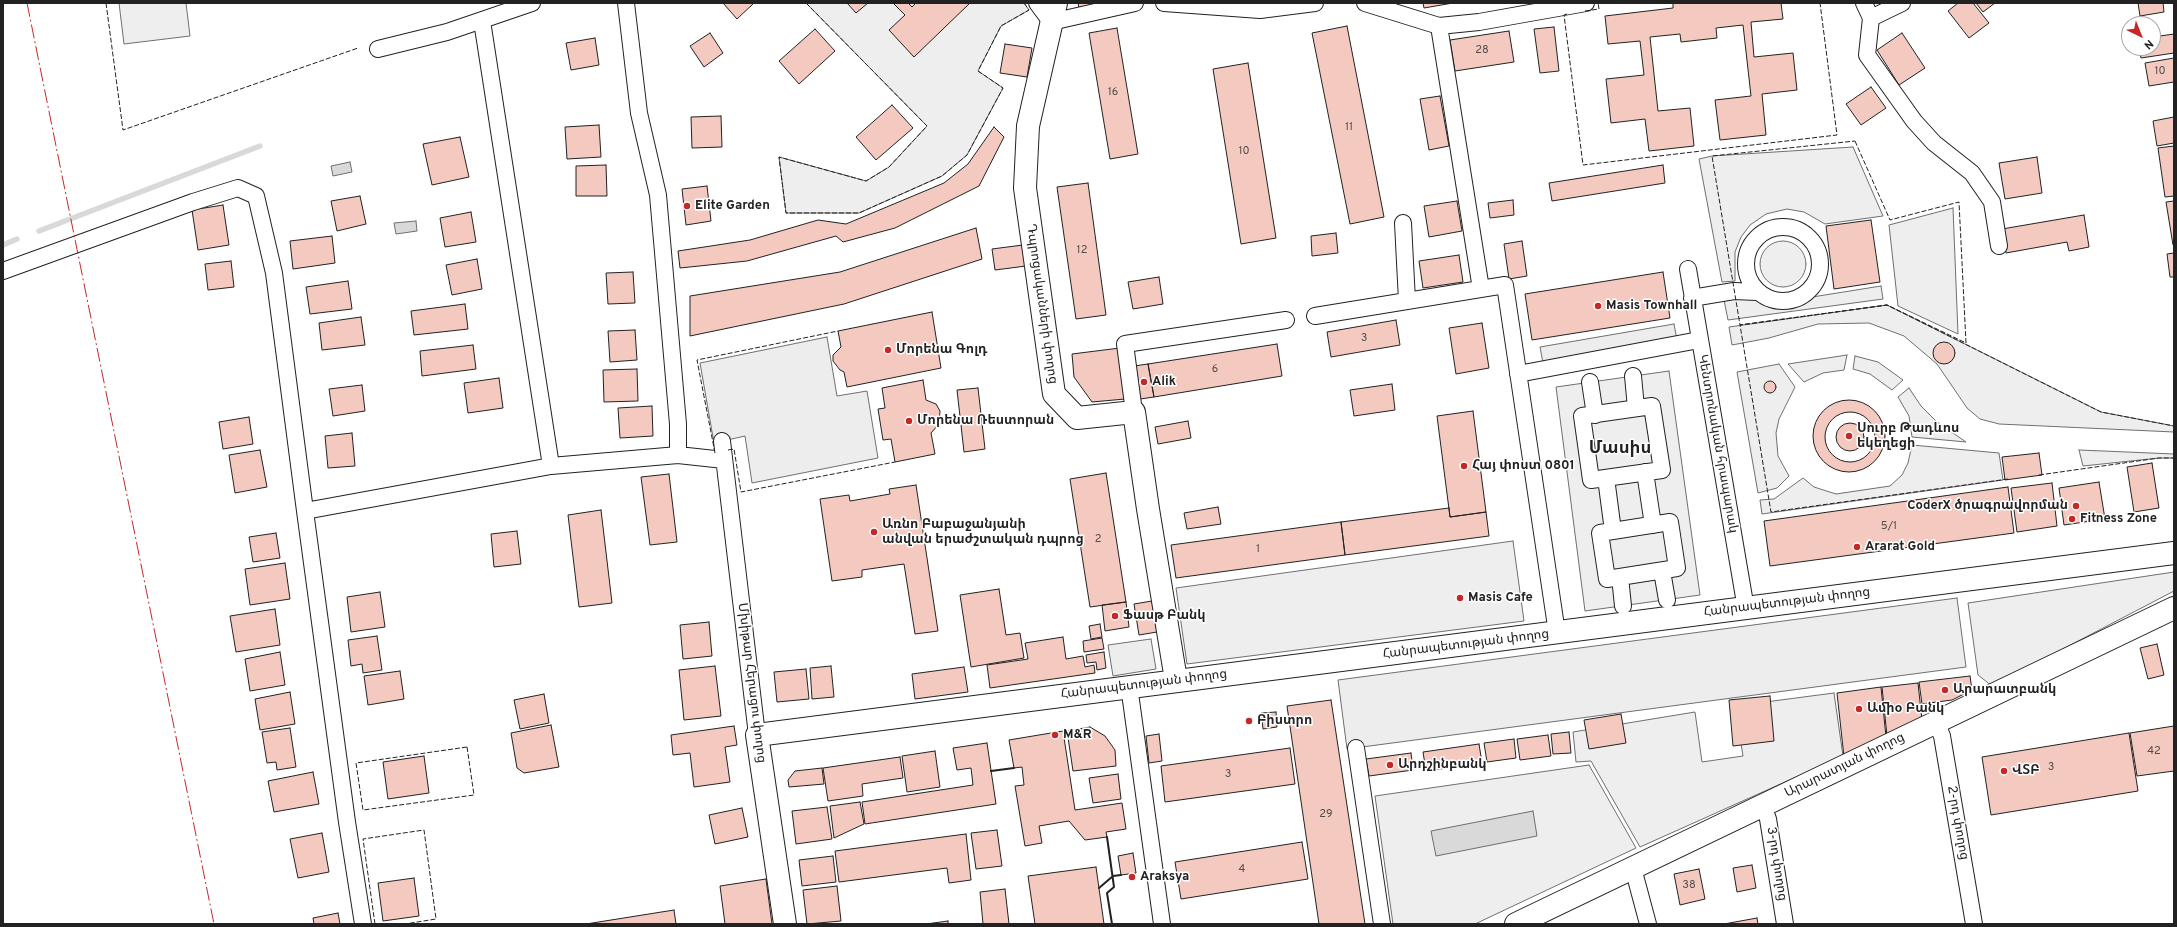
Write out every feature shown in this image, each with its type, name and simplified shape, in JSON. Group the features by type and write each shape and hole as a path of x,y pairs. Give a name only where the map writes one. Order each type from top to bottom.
{"street":[{"path":"378,48 482,21 532,3"},
{"path":"626,3 639,113 658,196 678,424 678,455"},
{"path":"1037,3 1054,13 1135,3"},
{"path":"1164,3 1260,10 1315,3"},
{"path":"1365,3 1439,26 1479,22 1586,3"},
{"path":"1864,3 1871,18 1867,55 1914,121 1934,143 1972,173 1992,202 1999,246"},
{"path":"1871,18 1902,3"},
{"name":"Դպրոցականների փողոց","path":"1054,13 1028,126 1025,188 1054,394 1077,418 1134,412"},
{"path":"482,21 551,466"},
{"path":"1439,26 1480,289"},
{"path":"3,271 194,202 238,188 256,196 274,273 347,822 363,924"},
{"path":"1403,223 1407,301"},
{"path":"1692,298 1734,291 1757,292 1767,299 1780,302 1793,300 1805,295 1815,285 1820,272 1820,259 1817,247 1808,236 1797,229 1783,226 1770,228 1759,235 1751,244 1746,256 1745,269 1749,281 1757,292"},
{"path":"1688,269 1699,340"},
{"path":"1315,316 1505,285 1557,633"},
{"path":"1176,680 1149,516 1124,344 1286,320"},
{"name":"Կենտրոնական հրապարակ","path":"1518,374 1699,340 1746,609"},
{"path":"1633,376 1636,408"},
{"path":"1590,382 1595,415"},
{"path":"1652,406 1662,470 1591,480 1582,416 1595,415 1652,406"},
{"name":"Մխիթար Հերացու փողոց","path":"722,441 757,735 785,924"},
{"path":"305,511 551,466 678,455 724,460"},
{"path":"1645,472 1653,525"},
{"path":"1606,478 1613,531"},
{"path":"1670,522 1677,568 1607,579 1600,533 1653,525 1670,522"},
{"name":"Հանրապետության փողոց","path":"757,735 1129,686 1746,609 2174,553"},
{"path":"1662,571 1667,600"},
{"path":"1620,577 1623,606"},
{"name":"Արարատյան փողոց","path":"1516,924 2174,608"},
{"path":"1129,686 1162,924"},
{"name":"2-րդ փողոց","path":"1936,722 1942,736 1974,924"},
{"path":"1356,748 1382,924"},
{"name":"3-րդ փողոց","path":"1763,806 1768,819 1785,924"},
{"path":"1633,868 1648,924"}],"shaded area":[{"path":"119,3 186,3 190,36 124,44"},
{"path":"806,3 1024,3 1029,10 1001,26 978,71 1003,88 967,155 942,176 859,213 786,213 779,157 866,181 889,167 927,126"},
{"path":"1853,147 1883,216 1825,224 1804,212 1787,209 1766,214 1750,225 1741,237 1735,252 1735,281 1722,282 1699,159 1712,156"},
{"path":"350,162 352,172 333,176 331,166"},
{"path":"1953,208 1958,334 1898,306 1889,225"},
{"path":"416,221 417,231 396,234 394,223"},
{"path":"1778,241 1788,241 1796,245 1802,251 1806,259 1806,269 1802,277 1796,283 1788,287 1778,287 1770,283 1764,277 1760,269 1760,259 1764,251 1770,245"},
{"path":"1881,286 1883,299 1728,320 1724,300 1759,297 1768,303 1779,306 1793,304 1806,298"},
{"path":"1887,305 2101,412 2174,426 2174,432 1999,424 1980,419 1967,408 1937,364 1904,336 1869,323 1818,324 1769,338 1732,345 1729,327"},
{"path":"1674,324 1677,340 1543,363 1540,347"},
{"path":"827,337 837,396 867,391 878,458 752,483 745,436 714,443 700,363"},
{"path":"1847,355 1844,370 1823,373 1804,382 1788,364"},
{"path":"1855,356 1878,362 1903,380 1892,390 1870,374 1853,369"},
{"path":"1779,364 1795,387 1779,419 1776,433 1778,456 1789,476 1777,488 1758,493 1737,372"},
{"path":"1669,371 1700,595 1585,611 1556,387"},
{"path":"1909,388 1921,406 1937,422 1966,442 1912,437 1909,416 1898,397"},
{"path":"1912,445 1999,453 2003,480 1762,514 1760,500 1774,499 1803,478 1814,487 1836,494 1890,486 1902,475 1908,463"},
{"path":"2079,450 2174,454 2174,458 2159,458 2083,466"},
{"path":"1513,541 1524,621 1187,664 1176,588"},
{"path":"2174,572 2174,591 1992,686 1978,675 1968,603"},
{"path":"1957,598 1966,667 1347,749 1338,680"},
{"path":"1151,639 1156,669 1113,676 1108,645"},
{"path":"1834,693 1843,756 1640,847 1591,761 1576,762 1573,732 1695,712 1702,762 1743,756 1735,706"},
{"path":"1589,765 1636,848 1475,924 1393,924 1375,796"},
{"path":"1533,811 1537,836 1436,856 1431,831"}],"building":[{"path":"723,3 754,3 737,19"},
{"path":"847,3 868,3 856,13"},
{"path":"893,3 908,3 912,7 916,3 970,3 914,57 889,30 905,15"},
{"path":"1078,3 1103,3 1079,8"},
{"path":"1423,3 1453,3 1424,8"},
{"path":"1673,3 1781,3 1783,19 1751,22 1754,57 1793,53 1797,90 1762,94 1766,135 1720,140 1715,100 1751,96 1743,25 1716,28 1717,38 1681,42 1680,34 1650,37 1658,111 1690,108 1694,146 1649,151 1645,119 1611,123 1606,79 1644,75 1640,41 1608,44 1605,16 1673,8"},
{"path":"1958,3 1973,3 1989,23 1969,38 1948,11"},
{"path":"1976,3 1995,3 1983,12"},
{"path":"2138,3 2163,3 2164,12 2140,16"},
{"path":"1347,26 1384,217 1350,224 1312,33"},
{"path":"1554,27 1559,71 1540,73 1534,29"},
{"path":"1117,28 1138,154 1110,159 1089,33"},
{"path":"815,29 835,51 799,84 779,61"},
{"path":"1509,31 1514,62 1455,71 1450,40"},
{"path":"710,33 723,53 704,67 690,46"},
{"path":"1902,33 1925,68 1899,85 1877,50"},
{"path":"2174,34 2174,53 2161,55 2161,36"},
{"path":"595,38 599,65 571,70 566,43"},
{"path":"1005,44 1032,48 1027,77 1000,73"},
{"path":"2141,56 2154,56 2141,58"},
{"path":"2174,58 2174,82 2149,86 2145,63"},
{"path":"1248,63 1276,238 1241,244 1213,69"},
{"path":"1871,87 1886,108 1861,125 1846,104"},
{"path":"1440,96 1449,146 1429,150 1420,99"},
{"path":"892,105 913,128 876,160 856,137"},
{"path":"721,116 722,147 692,148 691,117"},
{"path":"2174,117 2174,143 2157,146 2153,121"},
{"path":"599,125 601,157 567,159 565,127"},
{"path":"994,127 1004,137 979,186 895,228 843,242 836,236 747,261 680,268 678,251 750,240 818,220 846,224 944,183 968,164"},
{"path":"460,137 469,177 432,185 423,144"},
{"path":"2174,146 2174,196 2165,197 2158,148"},
{"path":"2037,157 2042,193 2005,199 1999,163"},
{"path":"606,165 607,196 576,196 576,166"},
{"path":"1663,165 1665,183 1552,201 1549,183"},
{"path":"1088,183 1106,315 1076,319 1057,187"},
{"path":"707,186 711,221 686,225 682,189"},
{"path":"360,196 366,224 337,231 331,201"},
{"path":"1513,200 1514,215 1490,218 1488,203"},
{"path":"1457,201 1462,231 1429,237 1424,206"},
{"path":"2174,201 2174,244 2173,245 2166,202"},
{"path":"223,205 229,245 198,250 192,210"},
{"path":"471,212 476,242 445,247 440,218"},
{"path":"2084,215 2089,247 2069,251 2067,242 2006,253 2002,229"},
{"path":"1871,220 1880,282 1834,289 1826,226"},
{"path":"976,228 982,259 844,304 690,336 690,296 840,272"},
{"path":"1336,233 1338,253 1312,256 1311,236"},
{"path":"332,236 335,263 293,269 290,241"},
{"path":"1522,241 1527,276 1509,279 1504,244"},
{"path":"1023,245 1026,266 995,270 992,249"},
{"path":"2174,253 2174,277 2170,277 2167,254"},
{"path":"1459,255 1463,282 1423,288 1419,261"},
{"path":"477,259 482,289 452,295 446,265"},
{"path":"231,261 234,287 208,290 205,264"},
{"path":"633,272 635,303 608,304 606,273"},
{"path":"1663,272 1670,318 1532,340 1525,294"},
{"path":"1159,277 1163,304 1133,309 1128,282"},
{"path":"348,281 352,309 310,314 306,287"},
{"path":"465,304 468,329 414,335 411,311"},
{"path":"932,312 941,368 847,387 844,372 840,370 833,361 833,355 841,347 838,331"},
{"path":"361,317 365,345 322,350 319,323"},
{"path":"1396,320 1400,345 1331,357 1327,332"},
{"path":"1482,323 1489,368 1456,374 1449,328"},
{"path":"635,330 637,360 610,362 608,331"},
{"path":"1944,342 1952,345 1955,353 1952,361 1944,364 1936,361 1933,353 1936,345"},
{"path":"1277,344 1282,376 1154,397 1148,364"},
{"path":"473,345 476,369 422,376 420,351"},
{"path":"1120,348 1125,399 1092,402 1074,377 1072,354"},
{"path":"1148,364 1154,397 1140,399 1134,366"},
{"path":"637,369 638,401 604,402 603,370"},
{"path":"499,378 503,408 468,413 464,383"},
{"path":"923,380 926,400 936,404 940,411 939,424 931,433 935,454 895,462 891,439 883,440 878,409 885,408 882,388"},
{"path":"1768,381 1772,381 1776,387 1772,393 1768,393 1764,389 1764,385"},
{"path":"1392,384 1395,410 1354,416 1350,390"},
{"path":"362,385 365,411 333,416 329,389"},
{"path":"978,388 985,449 964,452 957,390"},
{"path":"1842,400 1856,400 1875,410 1885,429 1885,443 1875,462 1856,472 1842,472 1823,462 1813,443 1813,429 1823,410"},
{"path":"652,406 653,436 620,438 618,408"},
{"path":"1473,411 1486,512 1450,517 1437,416"},
{"path":"1850,412 1864,416 1871,423 1875,437 1871,451 1864,458 1850,462 1836,458 1829,451 1825,437 1829,423 1836,416"},
{"path":"249,417 253,444 223,449 219,422"},
{"path":"1188,421 1191,438 1158,444 1155,427"},
{"path":"1850,423 1860,427 1864,437 1860,447 1850,451 1840,447 1836,437 1840,427"},
{"path":"352,433 355,466 328,468 325,436"},
{"path":"260,450 267,487 235,493 229,455"},
{"path":"2039,453 2042,475 2005,480 2002,457"},
{"path":"2152,463 2159,508 2134,512 2127,467"},
{"path":"1106,473 1126,602 1090,607 1070,479"},
{"path":"669,474 677,542 650,545 641,477"},
{"path":"2099,482 2105,519 2064,525 2059,488"},
{"path":"2052,483 2057,526 2017,532 2011,488"},
{"name":"Առնո Բաբաջանյանի անվան երաժշտական դպրոց","path":"916,485 938,631 915,634 904,564 862,570 862,577 832,581 820,499 849,495 850,501 890,494 889,489"},
{"path":"2008,487 2014,533 1770,566 1764,521"},
{"path":"1218,507 1221,524 1187,529 1184,513"},
{"path":"1449,508 1450,517 1486,512 1489,536 1345,555 1341,522"},
{"path":"601,510 612,603 579,607 568,515"},
{"path":"1341,522 1345,555 1176,578 1171,545"},
{"path":"517,531 521,564 494,567 491,534"},
{"path":"276,533 280,558 253,562 249,537"},
{"path":"285,563 290,599 250,605 245,569"},
{"path":"999,589 1006,635 1020,633 1024,658 971,667 960,595"},
{"path":"380,592 385,627 351,632 347,597"},
{"path":"1152,601 1157,632 1139,635 1134,604"},
{"path":"1126,602 1129,627 1105,631 1102,605"},
{"path":"275,609 280,645 236,652 230,616"},
{"path":"709,622 712,656 683,659 680,625"},
{"path":"1100,624 1102,637 1091,639 1089,626"},
{"path":"377,636 382,670 363,673 362,664 351,666 348,640"},
{"path":"1063,637 1066,659 1083,656 1085,667 1094,665 1095,673 990,688 987,665 1028,659 1025,643"},
{"path":"1102,638 1104,649 1084,652 1083,641"},
{"path":"2157,644 2164,675 2148,679 2140,648"},
{"path":"280,652 285,685 250,691 245,659"},
{"path":"1104,652 1106,668 1097,670 1096,662 1087,663 1086,655"},
{"path":"715,666 721,716 684,720 679,670"},
{"path":"831,666 834,697 812,699 810,668"},
{"path":"964,667 968,692 915,699 912,674"},
{"path":"806,669 809,699 777,702 774,672"},
{"path":"400,671 404,699 368,705 364,676"},
{"path":"1970,676 1972,690 1952,700 1922,704 1919,682"},
{"path":"1918,683 1922,720 1887,736 1882,687"},
{"path":"1881,687 1886,737 1844,757 1837,693"},
{"path":"290,692 295,724 260,730 255,699"},
{"path":"544,694 549,723 520,729 514,700"},
{"path":"1770,696 1774,741 1733,746 1729,700"},
{"path":"1331,700 1365,924 1319,924 1287,706"},
{"path":"1276,712 1277,727 1263,729 1261,713"},
{"path":"1621,714 1626,743 1589,749 1584,720"},
{"path":"551,725 559,767 524,773 517,768 511,733"},
{"path":"734,726 737,745 725,747 730,782 694,787 690,753 673,755 671,735"},
{"path":"2174,726 2174,771 2137,776 2130,733"},
{"path":"1090,727 1105,736 1115,750 1116,766 1073,771 1067,731"},
{"path":"290,728 296,767 277,770 276,762 267,763 262,732"},
{"path":"1063,731 1075,810 1122,803 1126,829 1106,832 1107,837 1085,840 1069,821 1039,826 1042,843 1025,846 1015,786 1024,785 1022,767 1014,768 1009,740"},
{"path":"1569,732 1571,753 1553,754 1551,734"},
{"path":"2129,733 2138,791 1991,815 1982,757"},
{"path":"1159,734 1162,761 1149,763 1146,736"},
{"path":"1548,735 1551,756 1520,760 1517,739"},
{"path":"1514,739 1516,758 1487,762 1484,743"},
{"path":"987,743 996,804 865,824 862,802 973,785 971,768 957,770 953,748"},
{"path":"1479,744 1482,763 1426,771 1423,752"},
{"path":"1290,748 1295,784 1165,802 1161,766"},
{"path":"935,751 940,787 907,792 902,756"},
{"path":"1411,753 1413,770 1369,776 1366,759"},
{"path":"424,756 429,793 388,799 383,762"},
{"path":"900,757 903,778 862,784 863,796 828,801 823,768"},
{"path":"822,768 824,784 789,787 788,780 795,771"},
{"path":"313,772 319,804 274,812 268,781"},
{"path":"1118,774 1121,799 1093,803 1089,778"},
{"path":"860,802 864,824 834,838 830,806"},
{"path":"827,807 832,839 796,844 792,811"},
{"path":"742,808 748,837 715,844 709,815"},
{"path":"997,830 1002,866 976,869 971,833"},
{"path":"322,833 329,872 298,878 290,839"},
{"path":"966,834 971,880 949,883 947,868 839,882 835,851"},
{"path":"1302,842 1308,879 1181,899 1175,862"},
{"path":"1133,853 1136,873 1121,875 1118,856"},
{"path":"833,856 836,882 802,886 799,860"},
{"path":"1752,865 1756,888 1737,892 1733,868"},
{"path":"1096,867 1104,924 1035,924 1028,876"},
{"path":"1699,869 1705,899 1680,905 1674,874"},
{"path":"414,878 419,916 383,921 378,883"},
{"path":"766,879 772,924 725,924 720,886"},
{"path":"837,886 841,921 807,924 803,890"},
{"path":"1005,889 1009,924 983,924 980,892"},
{"path":"674,910 676,924 586,924"},
{"path":"338,913 340,924 314,924 313,918"},
{"path":"1757,918 1758,924 1724,924"},
{"path":"948,921 948,924 926,924"}],"waterway":[{"path":"39,231 260,146"},
{"path":"3,245 17,239"}],"fence":[{"path":"106,3 123,130 358,48"},
{"path":"806,3 927,126 889,167 866,181 779,157 786,213 859,213 942,176 967,155 1003,88 978,71 1001,26 1029,10 1024,3"},
{"path":"1585,11 1599,9 1598,3"},
{"path":"1567,14 1564,15 1583,165 1837,135 1820,3"},
{"path":"1855,141 1890,220 1959,202 1966,343 1887,305 1740,325 1712,156 1855,141"},
{"path":"2008,479 1771,512 1740,325 1887,305 2101,412 2174,426"},
{"path":"715,453 697,360 838,331"},
{"path":"728,450 734,449 741,492 895,462"},
{"path":"2039,475 2159,458 2174,458"},
{"path":"467,747 474,795 363,810 356,763 467,747"},
{"path":"375,924 363,839 424,830 436,919 405,924"}],"wall":[{"path":"991,771 1014,768"},
{"path":"1107,837 1114,887 1107,893 1112,924"},
{"path":"1099,888 1113,876 1121,875"}],"power":[{"path":"27,3 214,924"}],"place":[{"name":"Elite Garden","path":"687,206"},
{"name":"Masis Townhall","path":"1598,306"},
{"name":"Մորենա Գոլդ","path":"888,350"},
{"name":"Alik","path":"1144,382"},
{"name":"Մորենա Ռեստորան","path":"909,421"},
{"name":"Սուրբ Թադևոս եկեղեցի","path":"1849,436"},
{"name":"Հայ փոստ 0801","path":"1464,466"},
{"name":"CoderX ծրագրավորման","path":"2076,506"},
{"name":"Fitness Zone","path":"2072,519"},
{"name":"Առնո Բաբաջանյանի անվան երաժշտական դպրոց","path":"874,532"},
{"name":"Ararat Gold","path":"1857,547"},
{"name":"Masis Cafe","path":"1460,598"},
{"name":"Ֆասթ Բանկ","path":"1115,616"},
{"name":"Արարատբանկ","path":"1945,690"},
{"name":"Ամիօ Բանկ","path":"1859,709"},
{"name":"Բիստրո","path":"1249,721"},
{"name":"M&R","path":"1055,735"},
{"name":"Արդշինբանկ","path":"1390,765"},
{"name":"ՎՏԲ","path":"2004,771"},
{"name":"Araksya","path":"1132,877"}],"district":[{"name":"Մասիս","path":"1620,450"}]}
